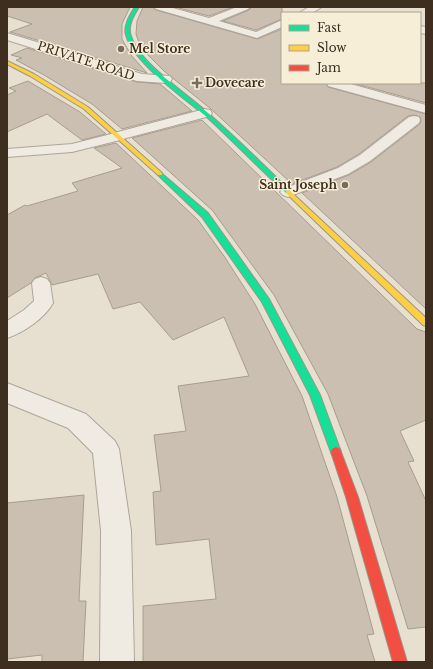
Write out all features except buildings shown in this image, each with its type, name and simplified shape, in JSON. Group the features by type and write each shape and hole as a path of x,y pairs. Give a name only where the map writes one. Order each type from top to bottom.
{"street":[{"path":"137,7 130,19 128,34 132,44 148,64 205,113 426,323"},
{"name":"PRIVATE ROAD","path":"7,36 141,78 166,79"},
{"path":"7,62 32,75 86,108 119,136 205,215 266,301 318,400 352,497 400,662"},
{"path":"337,84 426,109"},
{"path":"119,136 205,113"},
{"path":"7,393 78,421 106,449 116,531 117,662"}],"lane":[{"path":"159,7 257,35 281,24"},
{"path":"210,22 245,7"},
{"path":"306,12 317,7"},
{"path":"288,192 349,168 365,158 414,120"},
{"path":"7,153 23,150 65,149 88,145 119,136"},
{"path":"7,331 31,315 44,303 41,283"}],"path":[{"path":"49,20 86,29 128,27"},
{"path":"184,36 180,38 189,43"}],"traffic: fast":[{"path":"137,7 130,20 128,35 132,45 140,55 150,66 215,122 288,192"},
{"path":"160,174 205,215 266,301 315,395 336,452"}],"traffic: slow":[{"path":"7,62 32,75 86,108 160,174"},
{"path":"288,192 426,323"}],"traffic: jam":[{"path":"336,452 352,497 400,662"}],"place":[{"name":"Mel Store","path":"121,49"},
{"name":"Dovecare","path":"197,83"},
{"name":"Saint Joseph","path":"345,185"}]}
